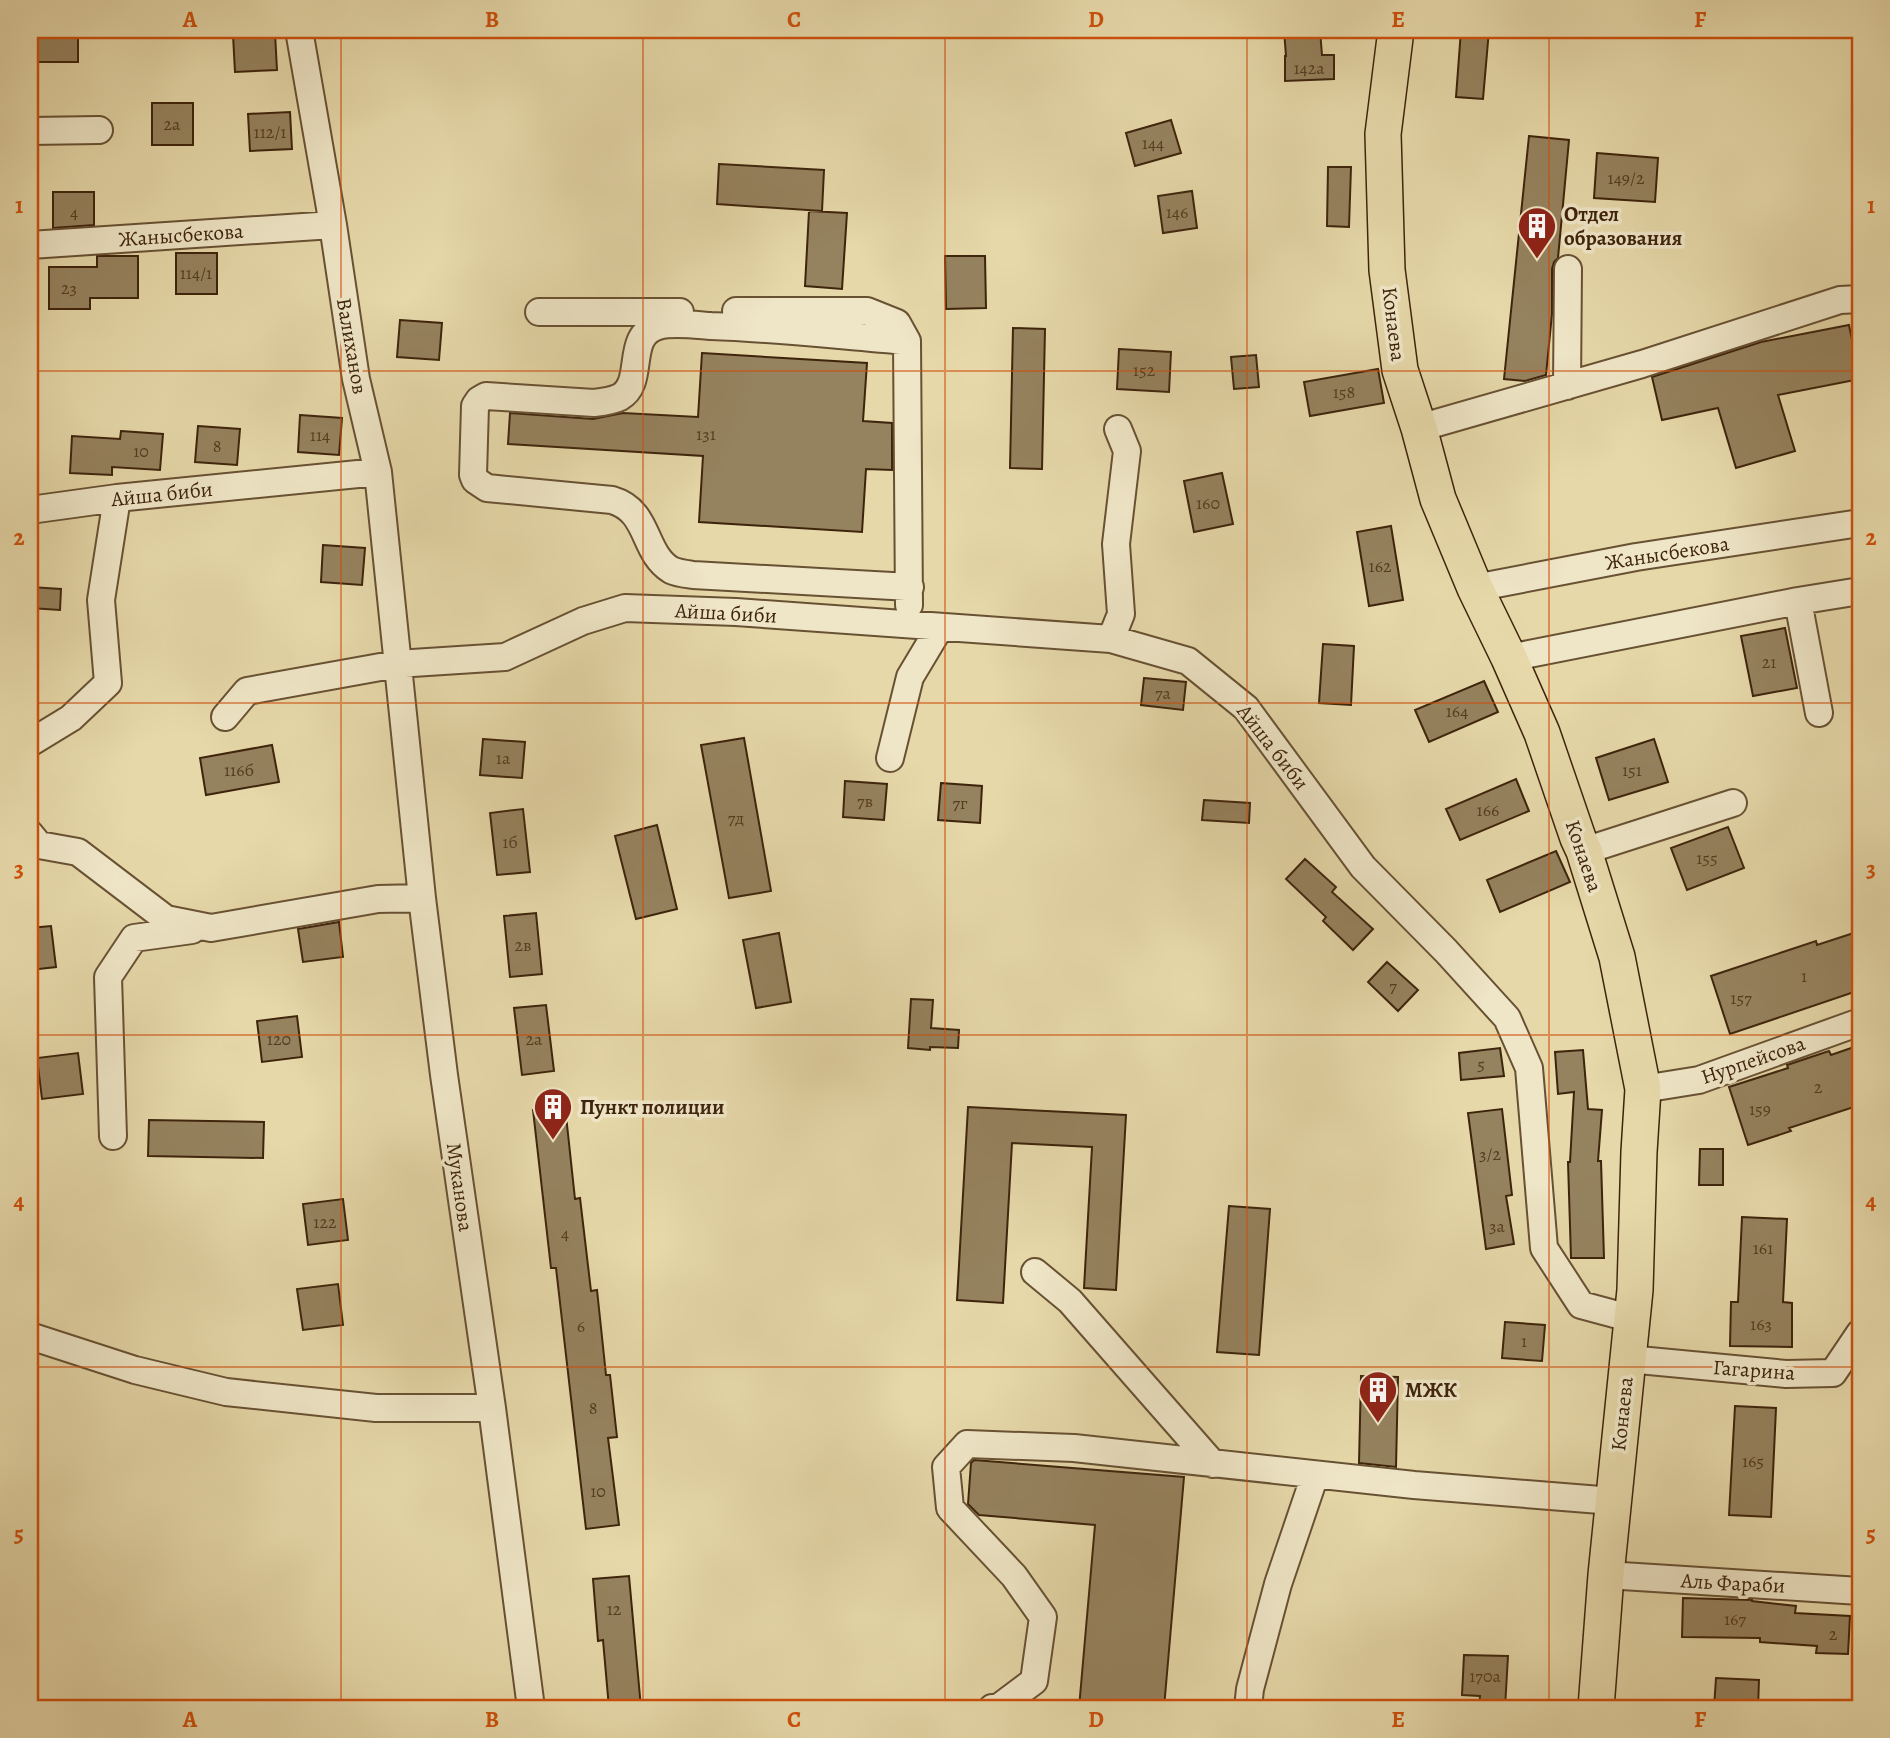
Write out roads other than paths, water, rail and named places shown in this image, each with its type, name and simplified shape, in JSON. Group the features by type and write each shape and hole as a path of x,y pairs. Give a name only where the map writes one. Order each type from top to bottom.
{"main road":[{"name":"Конаева","path":"1396,30 1383,134 1387,270 1400,370 1438,499 1475,589 1509,657 1542,733 1584,851 1617,957 1643,1089 1633,1319 1613,1501 1596,1708"}],"street":[{"name":"Валиханов","path":"299,30 333,225 356,379 378,472 397,664"},
{"path":"30,131 99,130"},
{"name":"Жанысбекова","path":"30,245 333,225"},
{"path":"1567,386 1568,269"},
{"path":"1419,428 1642,364 1840,300 1860,299"},
{"path":"539,312 867,311 897,323 907,341 909,624"},
{"path":"907,341 727,326 658,326 642,338 632,383 622,396 607,402 594,403 486,396 479,400 475,406 473,475 480,485 487,488 612,500 624,504 635,514 655,552 672,571 693,575 910,587"},
{"path":"1111,639 1121,614 1116,544 1127,451 1118,429"},
{"name":"Айша биби","path":"30,510 117,498 378,472"},
{"path":"30,743 71,718 108,683 101,600 117,498"},
{"name":"Жанысбекова","path":"1475,589 1636,557 1860,523"},
{"path":"1509,657 1860,591"},
{"path":"1798,601 1819,713"},
{"name":"Айша биби","path":"225,717 247,691 397,664 505,657 583,621 625,608 736,612 1111,639 1188,661 1246,708 1363,867 1446,950 1507,1018 1529,1068 1544,1248 1581,1305 1633,1319"},
{"path":"890,758 910,677 940,626"},
{"name":"Муканова","path":"397,664 444,1075 492,1408 531,1708"},
{"path":"1584,851 1733,803"},
{"path":"30,834 39,845 78,852 166,919 211,928"},
{"path":"113,1136 108,977 134,939 379,900 422,898"},
{"name":"Нурпейсова","path":"1643,1089 1699,1080 1860,1023"},
{"path":"1035,1272 1070,1301 1213,1464"},
{"name":"Гагарина","path":"1628,1359 1786,1374 1833,1373 1860,1333"},
{"path":"30,1336 135,1370 226,1392 376,1408 492,1408"},
{"path":"992,1708 998,1708 1034,1681 1043,1617 1014,1576 950,1508 946,1467 967,1444 1074,1448 1414,1485 1613,1501"},
{"path":"1248,1708 1250,1689 1278,1584 1315,1475"},
{"name":"Аль Фараби","path":"1606,1575 1860,1591"}],"place":[{"name":"Отдел образования","path":"1537,260"},
{"name":"Пункт полиции","path":"553,1141"},
{"name":"МЖК","path":"1378,1424"}]}
